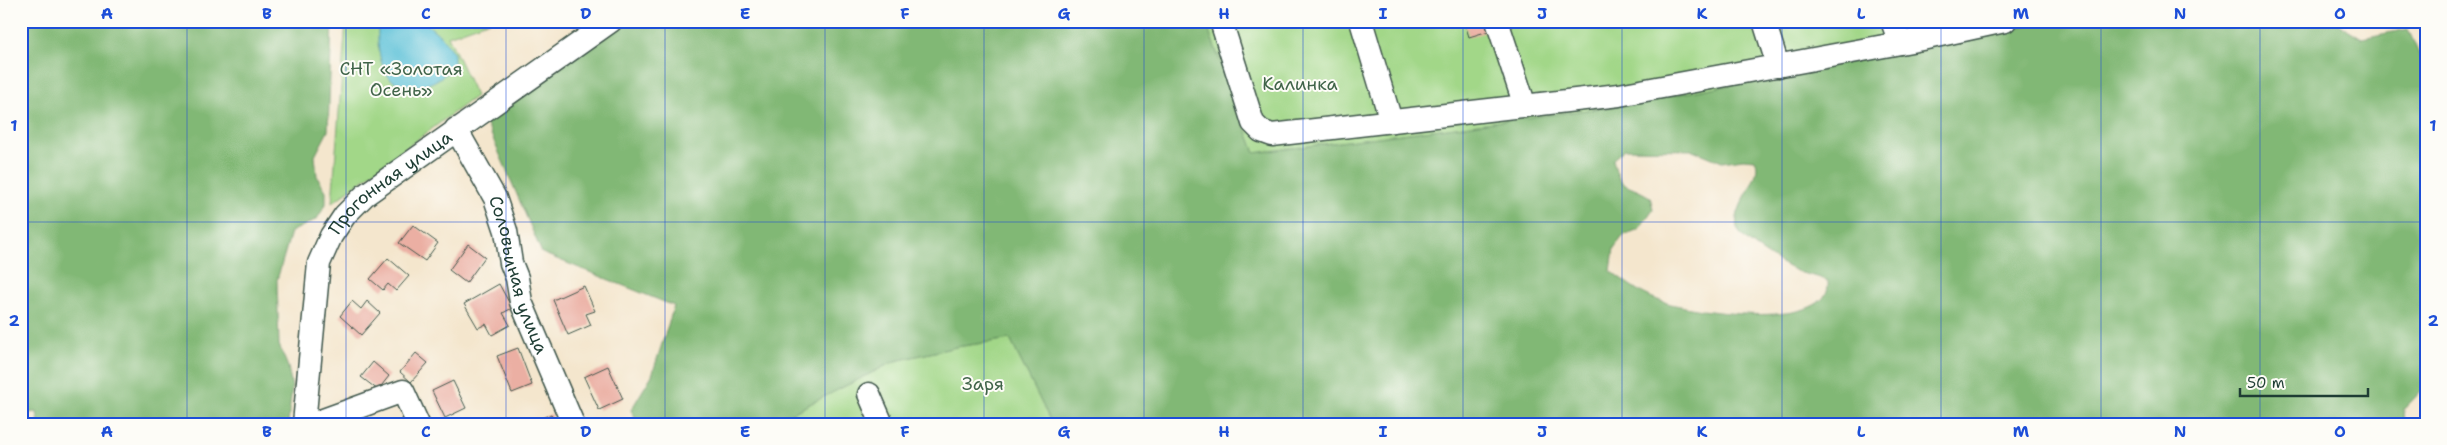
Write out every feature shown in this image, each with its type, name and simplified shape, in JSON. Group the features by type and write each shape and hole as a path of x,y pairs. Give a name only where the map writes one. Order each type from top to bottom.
{"street":[{"name":"Прогонная улица","path":"304,424 319,263 331,236 345,216 365,195 611,21"},
{"path":"1220,21 1253,123 1261,131 1272,135 1619,95 1900,44 2005,21"},
{"path":"1361,21 1391,121"},
{"path":"1497,21 1525,106"},
{"path":"1764,21 1778,66"},
{"path":"1892,21 1900,44"},
{"name":"Соловьиная улица","path":"456,130 494,198 506,231 511,264 517,278 521,302 573,424"},
{"path":"312,424 404,391 418,424"},
{"path":"869,394 882,424"}],"green space":[{"path":"21,21 332,21 328,131 315,156 317,176 326,191 326,204 317,219 291,232 277,280 279,345 288,367 292,388 288,424 39,424 37,412 21,414"},
{"name":"СНТ «Золотая Осень»","path":"346,21 490,21 448,36 476,96 332,203"},
{"path":"631,21 1205,21 1255,153 1610,107 1805,71 2046,21 2334,21 2362,38 2408,29 2426,70 2426,386 2404,409 2405,424 1052,424 1010,339 956,347 895,361 770,424 638,424 631,410 652,375 674,306 542,253 485,120 586,49","holes":["1625,149 1693,150 1722,162 1743,159 1755,160 1756,174 1739,210 1737,228 1755,246 1785,265 1799,272 1828,281 1824,297 1809,308 1787,313 1732,313 1705,310 1667,303 1644,294 1611,271 1614,248 1624,235 1639,229 1653,209 1650,197 1621,182 1613,159"]},
{"name":"Калинка","path":"1205,21 2046,21 1805,71 1610,107 1255,153"},
{"name":"Заря","path":"1010,339 1052,424 770,424 895,361 956,347"}],"water":[{"path":"379,21 423,21 442,37 454,54 454,66 437,80 424,85 410,86 393,81 387,75 381,61 378,44"}],"building":[{"path":"1464,21 1489,21 1492,30 1469,37"},
{"path":"413,225 438,243 425,261 399,243"},
{"path":"468,244 485,257 466,283 449,270"},
{"path":"388,258 409,276 396,291 388,284 383,290 370,279"},
{"path":"499,284 512,308 503,313 510,325 492,335 486,324 478,328 464,304"},
{"path":"584,286 595,311 586,314 591,325 568,335 553,300"},
{"path":"352,301 361,309 367,301 380,313 361,335 340,316"},
{"path":"518,348 532,385 512,393 497,356"},
{"path":"416,353 428,363 411,382 400,372"},
{"path":"373,362 389,376 378,390 361,377"},
{"path":"608,366 623,399 599,410 584,377"},
{"path":"453,381 466,408 445,418 432,391"},
{"path":"551,414 555,424 529,424"}]}
